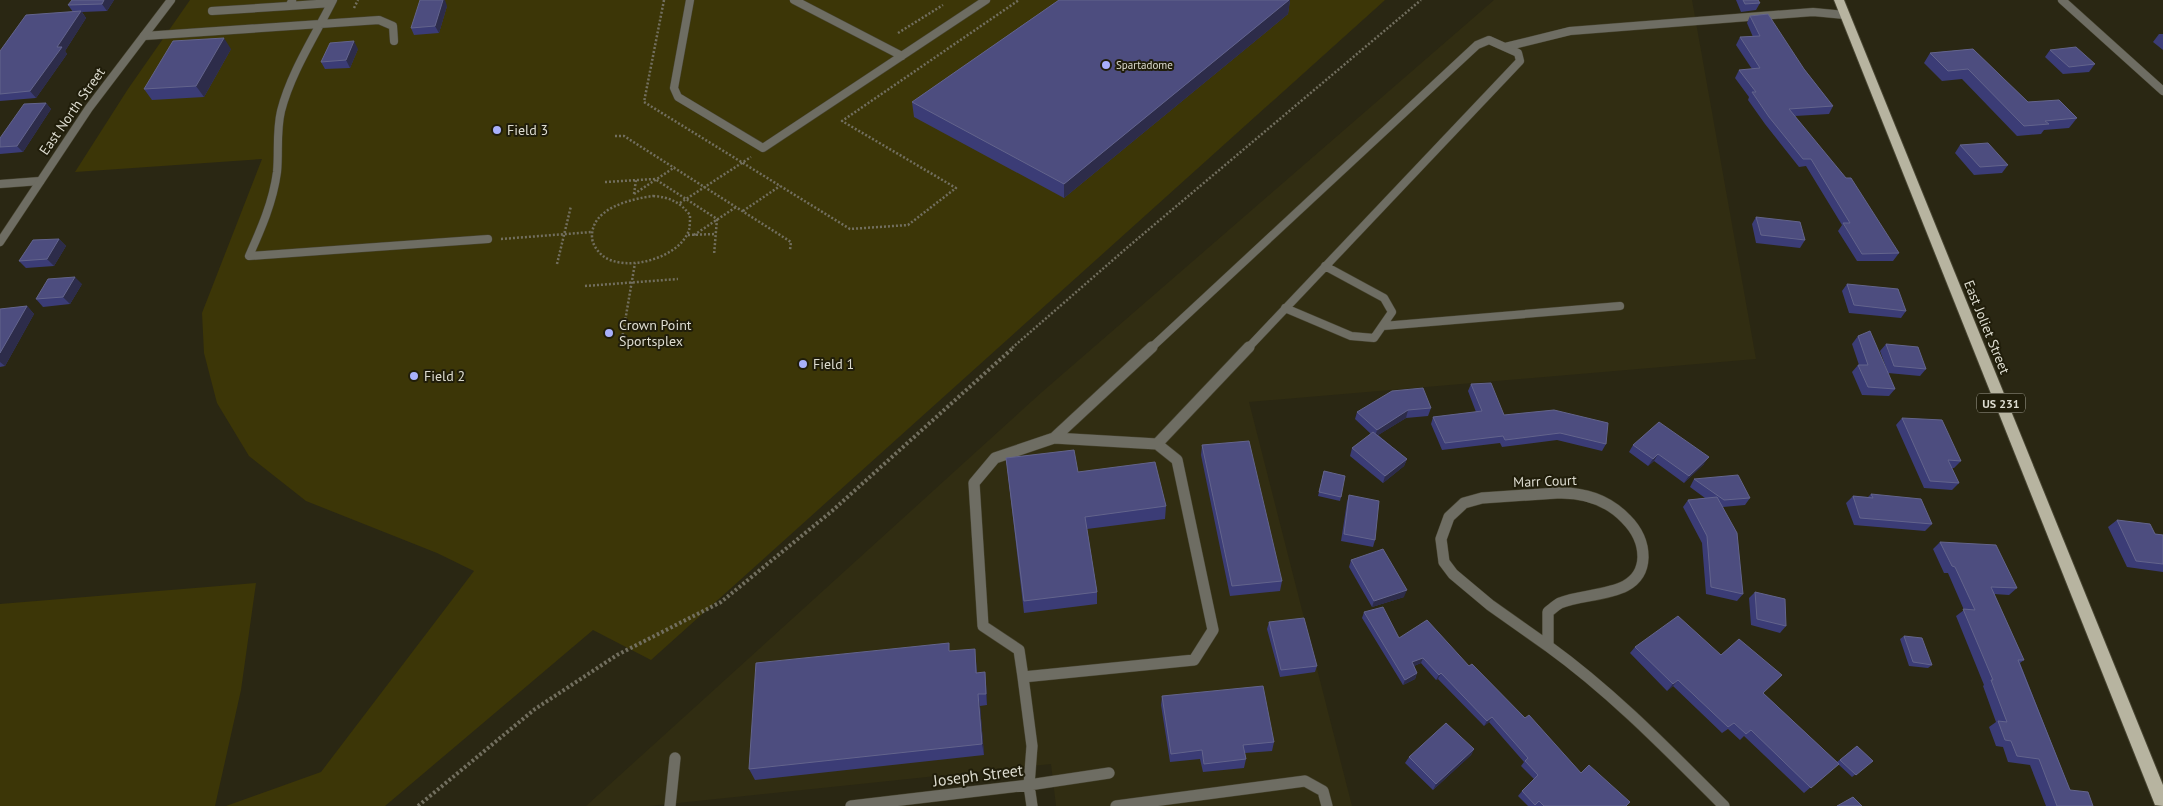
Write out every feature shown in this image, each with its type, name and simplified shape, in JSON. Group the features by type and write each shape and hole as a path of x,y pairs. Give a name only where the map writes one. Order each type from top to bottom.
{"main road":[{"name":"East Joliet Street","path":"1839,0 2163,805"}],"street":[{"name":"East North Street","path":"0,242 89,108 171,0"},
{"path":"690,0 675,93 678,97 764,148 986,0"},
{"path":"794,0 902,56"},
{"path":"2062,0 2163,91"},
{"path":"212,11 291,3 332,2 289,88 278,126 278,155 274,192 250,256 488,240"},
{"path":"1505,47 1570,31 1603,27 1813,12 1844,15"},
{"path":"144,36 379,20 394,26 394,41"},
{"path":"1054,438 1477,46 1489,40 1518,52 1520,61 1157,444"},
{"path":"0,184 40,181"},
{"path":"1285,308 1351,336 1374,338 1392,312 1384,298 1325,266"},
{"path":"1383,326 1620,306"},
{"path":"1022,677 1194,660 1213,630 1177,460 1157,444 1054,438 995,458 974,483 983,626 1019,650 1022,677 1032,746 1029,785 1032,806"},
{"name":"Marr Court","path":"1548,648 1548,612 1560,603 1623,586 1636,578 1642,564 1642,545 1636,530 1625,516 1612,507 1595,498 1575,493 1480,500 1460,505 1450,514 1443,530 1440,548 1444,563 1473,591 1548,648 1568,661 1650,733 1724,806"},
{"path":"670,806 675,758"},
{"name":"Joseph Street","path":"851,806 1029,785 1109,773"},
{"path":"1116,806 1305,781 1323,791 1327,806"}],"path":[{"path":"956,188 842,121 1019,0"},
{"path":"418,806 535,709 617,655 720,602 753,577 832,511 1122,252 1421,0"},
{"path":"898,33 943,5"},
{"path":"615,136 624,136 791,242 790,250"},
{"path":"680,203 764,148"},
{"path":"634,194 675,167"},
{"path":"606,182 656,179 717,219"},
{"path":"635,198 636,180"},
{"path":"743,211 780,186"},
{"path":"663,197 680,203 690,215 692,222 688,235 681,244 664,255 635,263 620,262 602,255 592,243 592,232 597,221 620,203 635,198 663,197"},
{"path":"557,264 571,206"},
{"path":"694,235 736,207"},
{"path":"714,254 717,219"},
{"path":"488,240 592,232"},
{"path":"688,235 716,234"},
{"path":"622,339 635,263"},
{"path":"584,286 678,279"}],"shaded area":[{"name":"Crown Point Sportsplex","path":"190,0 1385,0 651,660 593,630 385,806 226,806 321,772 474,571 437,553 306,501 249,456 217,403 204,353 202,313 262,159 75,172 128,89"},
{"path":"1494,0 1692,0 1756,359 1249,402 1352,806 1056,806 1051,764 649,806 586,806 1042,392"},
{"path":"256,583 241,690 215,806 0,806 0,604"}],"building":[{"path":"72,0 104,0 102,4 68,5"},
{"path":"420,0 443,0 435,26 411,28"},
{"name":"Spartadome","path":"1059,0 1289,0 1064,184 912,102"},
{"path":"1743,0 1758,0 1760,3 1745,4"},
{"path":"81,11 57,47 62,47 30,91 0,94 0,51 26,15"},
{"path":"1768,14 1804,69 1833,106 1789,109 1846,178 1851,178 1899,253 1862,254 1843,223 1850,223 1811,159 1803,159 1769,117 1752,92 1756,92 1739,70 1760,68 1740,37 1760,36 1750,16"},
{"path":"224,38 196,86 144,89 173,41"},
{"path":"354,41 346,60 321,62 330,43"},
{"path":"2076,47 2095,64 2069,67 2050,50"},
{"path":"1973,49 2028,102 2059,100 2077,118 2045,121 2049,124 2024,126 1968,69 1948,71 1930,53"},
{"path":"46,103 17,146 0,147 0,138 24,104"},
{"path":"1988,143 2008,165 1980,167 1960,145"},
{"path":"1756,217 1800,222 1805,240 1761,235"},
{"path":"59,239 47,259 19,261 33,240"},
{"path":"75,277 63,297 36,299 48,279"},
{"path":"1847,284 1898,289 1906,311 1854,305"},
{"path":"27,306 0,353 0,309"},
{"path":"1870,331 1895,389 1868,387 1858,365 1868,365 1858,336"},
{"path":"1886,344 1918,347 1926,369 1894,366"},
{"path":"1491,383 1504,415 1554,410 1608,423 1606,444 1560,433 1505,440 1503,436 1445,443 1433,417 1482,411 1471,384"},
{"path":"1423,388 1431,408 1408,410 1377,430 1357,412 1392,391"},
{"path":"1902,418 1942,420 1961,461 1948,460 1959,483 1930,481"},
{"path":"1659,422 1709,457 1689,476 1658,454 1653,459 1633,445"},
{"path":"1373,432 1407,459 1385,476 1352,448"},
{"path":"1249,441 1282,581 1232,586 1202,445"},
{"path":"1074,450 1078,472 1155,462 1166,506 1085,517 1097,592 1024,601 1006,458"},
{"path":"1324,471 1345,476 1341,497 1319,492"},
{"path":"1738,475 1750,498 1724,500 1694,479"},
{"path":"1871,494 1921,499 1932,524 1860,518 1853,496 1873,498"},
{"path":"1349,495 1379,501 1375,540 1344,534"},
{"path":"1717,497 1737,533 1743,594 1711,587 1707,536 1688,500"},
{"path":"2117,520 2150,524 2155,534 2163,535 2163,564 2136,561"},
{"path":"1940,542 1996,545 2017,588 1991,587 2024,660 2018,660 2070,790 2088,792 2093,806 2057,806 2039,759 2017,756 2011,741 2005,740 1998,721 2007,722 1991,680 1993,680 1963,609 1975,610 1955,567 1952,566"},
{"path":"1383,549 1407,590 1374,601 1351,560"},
{"path":"1755,592 1785,599 1786,626 1757,619"},
{"path":"1383,607 1399,638 1427,620 1469,666 1472,664 1525,718 1529,715 1581,773 1589,765 1630,802 1626,806 1544,806 1539,801 1535,805 1522,791 1538,775 1525,761 1528,758 1492,717 1487,721 1441,673 1439,675 1423,658 1412,662 1417,673 1405,680 1364,612"},
{"path":"1678,616 1721,655 1739,639 1782,675 1763,693 1839,764 1811,788 1751,730 1746,734 1734,723 1728,727 1678,680 1673,684 1635,647"},
{"path":"1304,618 1317,666 1281,670 1269,622"},
{"path":"1904,636 1922,638 1932,665 1913,662"},
{"path":"949,643 949,651 975,649 976,673 985,672 986,694 978,694 982,744 749,769 756,663"},
{"path":"1263,686 1274,742 1243,745 1246,759 1204,764 1202,750 1171,754 1162,696"},
{"path":"1446,723 1474,749 1436,784 1409,757"},
{"path":"1857,746 1873,761 1856,775 1840,760"},
{"path":"1853,797 1862,806 1837,806"}],"place":[{"name":"Spartadome","path":"1106,65"},
{"name":"Field 3","path":"497,130"},
{"name":"Crown Point Sportsplex","path":"609,333"},
{"name":"Field 1","path":"803,364"},
{"name":"Field 2","path":"414,376"}]}
